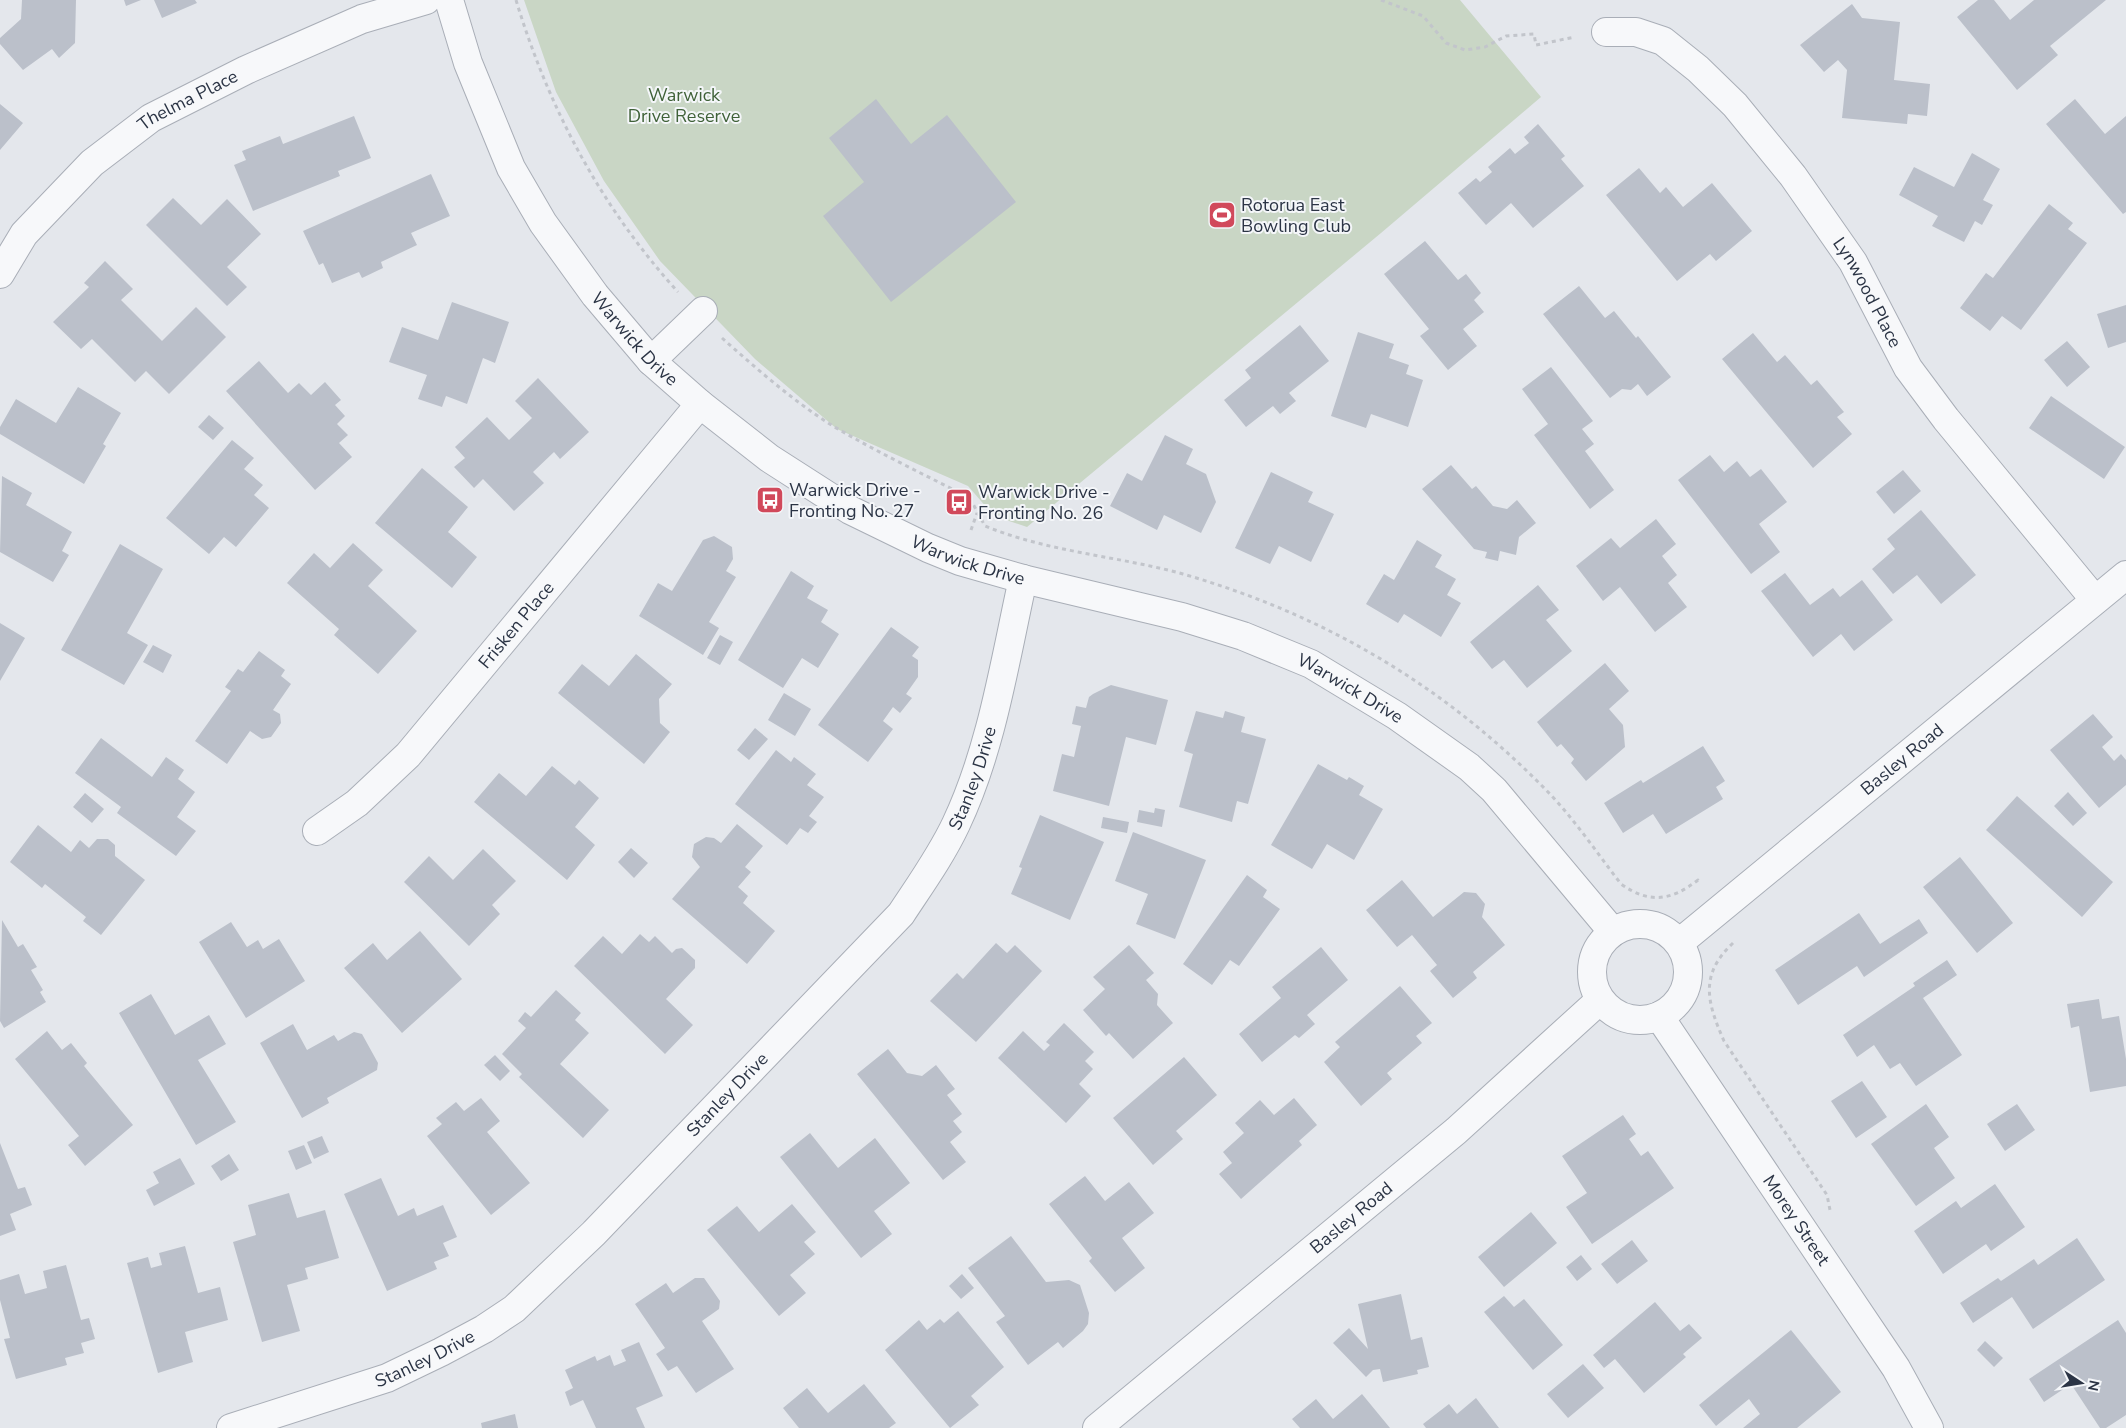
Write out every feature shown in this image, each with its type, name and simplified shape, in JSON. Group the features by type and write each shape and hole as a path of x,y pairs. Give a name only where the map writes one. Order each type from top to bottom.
{"street":[{"name":"Thelma Place","path":"0,274 24,234 92,163 151,118 246,70 362,19 426,0"},
{"name":"Warwick Drive","path":"449,0 468,63 511,168 543,223 595,295 651,361 700,404 769,458 850,510 960,561 1023,579 1182,617 1244,636 1311,664 1356,690 1444,749 1494,790 1614,932"},
{"name":"Lynwood Place","path":"1606,32 1636,32 1663,42 1698,69 1735,105 1792,176 1853,262 1908,368 1946,419 2095,600"},
{"path":"651,361 701,313"},
{"name":"Frisken Place","path":"316,831 357,803 408,755 700,404"},
{"name":"Basley Road","path":"1679,943 2126,575"},
{"name":"Stanley Drive","path":"231,1428 387,1378 441,1352 514,1309 594,1233 901,914 929,873 956,824 973,780 988,731 1023,579"},
{"path":"1635,924 1651,925 1666,932 1679,943 1686,956 1688,970 1686,985 1680,997 1671,1008 1659,1016 1643,1020 1627,1018 1612,1012 1600,1000 1593,985 1592,968 1596,952 1614,932 1635,924"},
{"name":"Basley Road","path":"1097,1428 1456,1131 1600,1000"},
{"name":"Morey Street","path":"1659,1016 1885,1352 1929,1428"}],"path":[{"path":"516,0 541,75 575,147 618,217 640,246 747,361 810,409 872,448 962,494 973,504 985,526 999,532 1082,554 1181,574 1271,604 1314,623 1375,655 1428,688 1472,721 1549,794 1621,884 1634,893 1649,897 1675,896 1698,880 1706,889"},
{"path":"1381,0 1423,16 1446,43 1465,50 1485,47 1506,36 1534,34 1536,45 1606,32"},
{"path":"969,535 977,513"},
{"path":"1737,939 1724,952 1713,968 1709,998 1713,1015 1724,1041 1827,1195"}],"green space":[{"name":"Warwick Drive Reserve","path":"524,0 1460,0 1541,97 1381,233 1027,527 994,516 968,486 837,429 755,359 660,261 604,181 556,92"}],"building":[{"path":"22,0 76,0 75,43 59,58 52,49 23,70 0,44 0,38 21,19"},
{"path":"124,0 141,0 126,6"},
{"path":"154,0 195,0 197,3 162,18"},
{"path":"1978,0 1994,0 2010,20 2034,0 2106,0 2050,46 2058,55 2017,90 1957,17"},
{"path":"1852,4 1862,18 1900,22 1894,80 1930,84 1927,116 1908,114 1907,124 1842,118 1847,70 1838,60 1824,72 1800,45"},
{"path":"876,99 911,144 947,115 1016,202 891,302 823,216 864,182 829,138"},
{"path":"2075,99 2105,134 2126,116 2126,212 2123,214 2046,124"},
{"path":"0,104 23,123 0,150"},
{"path":"354,116 371,158 338,171 340,176 253,211 234,165 246,160 242,151 280,136 283,144"},
{"path":"1538,124 1565,156 1561,159 1584,186 1533,228 1511,203 1486,225 1458,193 1476,178 1480,182 1492,172 1488,167 1510,148 1515,154 1529,143 1524,137"},
{"path":"1972,153 2000,169 1983,200 1993,205 1982,225 1975,221 1964,242 1932,226 1938,216 1899,195 1914,167 1954,187"},
{"path":"1639,168 1660,193 1666,187 1683,207 1712,183 1752,231 1716,261 1710,254 1677,281 1606,195"},
{"path":"431,174 450,216 411,233 417,245 381,262 383,268 362,278 359,272 332,283 323,263 319,265 303,231"},
{"path":"173,198 201,225 227,199 261,234 227,267 247,287 227,306 146,225"},
{"path":"2049,204 2073,223 2068,229 2087,243 2021,330 2002,316 1990,331 1960,308 1986,273 1993,278"},
{"path":"1425,241 1458,280 1466,274 1481,293 1474,300 1484,312 1463,329 1477,346 1448,370 1420,336 1429,329 1384,274"},
{"path":"105,261 133,289 121,300 162,341 196,307 226,337 169,394 146,371 135,382 92,339 81,349 53,322 89,287 84,283"},
{"path":"1579,286 1605,318 1614,311 1636,338 1638,336 1671,377 1647,396 1638,384 1631,390 1622,389 1610,398 1543,314"},
{"path":"452,302 509,322 495,363 483,358 467,404 446,396 442,407 418,399 427,375 389,362 402,327 438,340"},
{"path":"2126,305 2126,342 2108,348 2097,314"},
{"path":"1300,325 1329,361 1289,393 1296,401 1280,414 1273,406 1246,427 1224,400 1251,378 1245,370"},
{"path":"1358,332 1394,344 1389,358 1409,365 1406,374 1423,380 1408,427 1371,414 1366,428 1331,416"},
{"path":"1753,333 1777,362 1785,355 1811,385 1817,380 1844,412 1837,417 1852,434 1813,468 1722,359"},
{"path":"2067,341 2090,367 2067,387 2044,360"},
{"path":"259,361 288,393 299,383 311,395 325,382 341,400 335,405 345,416 337,424 348,435 339,443 352,457 315,490 226,391"},
{"path":"1551,367 1593,421 1582,429 1594,444 1585,451 1614,490 1590,509 1534,435 1548,424 1522,389"},
{"path":"538,378 589,432 560,459 554,452 533,472 544,483 514,511 483,479 474,488 454,467 465,458 455,447 487,417 509,440 532,418 515,401"},
{"path":"78,387 121,413 103,444 106,446 84,484 0,434 0,427 16,399 56,423"},
{"path":"2051,396 2125,447 2104,479 2029,428"},
{"path":"209,415 224,428 213,440 198,427"},
{"path":"1165,435 1193,449 1186,464 1206,474 1216,502 1201,533 1164,515 1157,530 1110,506 1127,473 1142,481"},
{"path":"232,440 254,458 244,469 263,485 254,495 269,508 236,547 224,537 209,554 166,518"},
{"path":"1710,455 1724,472 1737,461 1750,477 1761,469 1787,502 1759,524 1780,552 1751,574 1678,480"},
{"path":"1451,465 1472,489 1476,486 1493,506 1507,509 1517,500 1536,523 1519,537 1516,555 1500,551 1498,561 1485,558 1487,552 1474,549 1422,489"},
{"path":"422,468 468,507 448,532 477,557 452,588 375,523"},
{"path":"1903,470 1921,491 1894,514 1876,492"},
{"path":"1271,472 1313,492 1308,502 1334,514 1311,562 1279,546 1270,564 1235,548"},
{"path":"2,476 32,493 26,505 72,532 62,551 69,555 53,582 0,552"},
{"path":"1921,510 1976,575 1941,604 1917,575 1893,594 1872,569 1895,549 1887,539"},
{"path":"1656,519 1676,544 1662,556 1677,575 1668,583 1687,607 1655,632 1620,587 1603,601 1576,566 1611,538 1620,548"},
{"path":"714,536 732,547 733,559 726,571 736,577 709,622 719,628 703,655 639,616 658,583 672,591 703,540"},
{"path":"1417,540 1442,555 1435,567 1456,579 1447,595 1461,603 1441,637 1404,614 1398,623 1366,604 1384,574 1394,580"},
{"path":"353,543 383,570 368,586 417,631 378,674 334,635 339,629 287,583 314,553 330,568"},
{"path":"120,544 163,569 127,633 148,645 124,685 61,650"},
{"path":"791,571 814,586 807,598 828,610 821,622 839,634 818,668 802,658 783,688 738,660"},
{"path":"1785,573 1810,605 1833,588 1840,597 1862,580 1893,620 1854,651 1841,634 1813,657 1761,591"},
{"path":"1538,585 1559,610 1546,620 1572,651 1527,688 1504,660 1492,669 1470,642"},
{"path":"0,623 25,638 0,681"},
{"path":"891,627 919,647 912,656 918,660 918,677 906,694 912,698 900,713 893,707 883,721 893,729 868,762 818,725"},
{"path":"720,635 733,642 720,665 707,658"},
{"path":"153,645 172,655 163,673 143,662"},
{"path":"259,651 285,670 281,676 291,684 273,710 280,714 281,723 271,737 262,739 250,731 227,764 195,741 231,691 225,687 238,669 243,672"},
{"path":"636,654 672,684 659,699 660,723 670,732 644,764 558,693 582,664 609,686"},
{"path":"1605,663 1629,691 1609,709 1623,725 1625,747 1586,781 1571,763 1574,759 1561,744 1557,747 1537,722"},
{"path":"1111,685 1168,700 1156,745 1126,737 1109,806 1053,791 1062,754 1074,757 1081,726 1072,724 1076,706 1086,708 1089,697"},
{"path":"784,693 811,709 795,736 768,720"},
{"path":"1196,711 1223,718 1225,711 1245,717 1241,732 1266,739 1248,804 1237,801 1232,822 1179,807 1193,754 1184,751"},
{"path":"2093,714 2113,737 2102,747 2114,761 2121,754 2126,760 2126,785 2099,808 2050,750"},
{"path":"755,728 768,739 749,760 737,750"},
{"path":"101,738 152,777 166,757 184,770 178,779 195,792 177,817 196,831 176,856 117,813 121,807 75,773"},
{"path":"1703,746 1725,781 1716,787 1723,799 1666,834 1653,814 1623,833 1604,803 1641,780 1643,783"},
{"path":"776,750 791,762 794,757 816,774 807,785 824,797 809,816 817,822 808,833 800,828 787,845 735,804"},
{"path":"1318,764 1347,780 1349,777 1364,786 1359,795 1383,809 1354,860 1327,844 1312,869 1271,845"},
{"path":"552,766 575,785 579,780 599,798 575,827 595,845 567,880 474,802 499,773 526,796"},
{"path":"2068,792 2087,813 2073,826 2054,806"},
{"path":"85,793 104,809 92,823 73,807"},
{"path":"2017,796 2113,882 2082,917 1986,830"},
{"path":"1155,808 1165,810 1162,827 1137,822 1139,810 1154,813"},
{"path":"1040,815 1104,842 1070,920 1011,894 1022,868 1019,867"},
{"path":"1103,817 1129,822 1127,833 1101,828"},
{"path":"737,824 763,846 745,867 751,872 738,887 748,896 743,903 775,931 747,964 672,899 700,867 692,857 694,844 706,837 714,838 721,843"},
{"path":"38,825 71,852 80,840 89,848 97,839 108,839 115,845 115,856 145,880 101,935 83,921 86,917 45,884 42,888 10,862"},
{"path":"1133,832 1206,860 1175,939 1136,924 1148,894 1115,881"},
{"path":"631,848 648,863 634,878 618,862"},
{"path":"483,849 516,881 492,905 500,914 469,946 404,882 429,856 453,880"},
{"path":"1960,857 2013,923 1977,953 1923,887"},
{"path":"1247,875 1267,890 1263,897 1280,909 1239,966 1230,960 1212,985 1183,964"},
{"path":"1402,880 1433,917 1464,892 1476,893 1485,904 1482,917 1505,945 1473,972 1477,978 1453,998 1430,971 1437,965 1412,935 1397,947 1366,910"},
{"path":"1859,913 1880,944 1919,919 1928,933 1864,977 1857,966 1798,1005 1775,970"},
{"path":"2,920 18,947 23,944 37,967 31,970 43,990 40,992 46,1002 4,1028 0,1021"},
{"path":"231,922 247,947 258,940 263,949 279,939 305,981 246,1018 199,942"},
{"path":"420,931 462,979 402,1033 344,968 373,943 387,960"},
{"path":"640,934 649,942 655,936 672,953 676,949 682,948 695,960 695,968 666,999 693,1025 665,1054 574,966 603,936 622,954"},
{"path":"996,943 1007,953 1015,945 1042,971 976,1042 930,1001 957,973 963,979"},
{"path":"1129,945 1154,973 1146,980 1158,994 1157,1005 1173,1023 1133,1059 1109,1033 1106,1036 1083,1010 1105,989 1093,977"},
{"path":"1321,947 1348,980 1307,1015 1315,1024 1299,1038 1295,1035 1262,1062 1239,1034 1281,998 1272,987"},
{"path":"1947,960 1957,975 1923,998 1962,1055 1916,1086 1900,1063 1890,1069 1874,1045 1857,1057 1843,1035 1915,986 1913,983"},
{"path":"1400,986 1432,1023 1416,1036 1422,1043 1387,1073 1392,1079 1361,1106 1324,1062 1340,1047 1335,1042"},
{"path":"556,990 581,1013 575,1020 589,1033 560,1064 609,1110 583,1138 519,1077 522,1074 502,1054 526,1028 518,1021 525,1012 531,1017"},
{"path":"151,994 175,1035 209,1015 226,1044 198,1060 236,1122 196,1145 119,1013"},
{"path":"2099,999 2102,1019 2119,1016 2126,1059 2126,1086 2090,1092 2079,1026 2071,1028 2067,1004"},
{"path":"1064,1023 1094,1052 1085,1061 1093,1069 1079,1084 1091,1096 1066,1123 998,1058 1023,1031 1044,1051 1050,1045 1046,1042"},
{"path":"293,1024 307,1050 334,1035 338,1041 354,1032 362,1034 378,1063 377,1070 327,1098 329,1103 302,1118 260,1043"},
{"path":"47,1031 62,1050 71,1043 87,1063 84,1066 133,1125 85,1166 68,1145 79,1136 15,1059"},
{"path":"888,1049 907,1073 922,1076 936,1065 955,1089 947,1095 962,1114 953,1121 962,1132 950,1142 966,1162 943,1180 857,1074"},
{"path":"495,1055 510,1071 500,1081 484,1065"},
{"path":"1184,1057 1217,1095 1176,1131 1183,1139 1153,1165 1113,1118"},
{"path":"1862,1081 1887,1117 1856,1138 1831,1101"},
{"path":"481,1098 500,1121 487,1132 530,1183 491,1215 427,1136 442,1124 436,1118 456,1102 464,1111"},
{"path":"1294,1098 1317,1125 1299,1141 1302,1145 1241,1199 1219,1174 1232,1163 1223,1152 1244,1133 1235,1123 1260,1100 1274,1115"},
{"path":"1926,1104 1949,1137 1934,1148 1955,1178 1916,1206 1871,1144"},
{"path":"2017,1104 2035,1130 2005,1151 1987,1124"},
{"path":"1623,1115 1636,1134 1629,1139 1641,1156 1648,1151 1674,1188 1592,1244 1566,1207 1587,1193 1562,1156"},
{"path":"810,1133 838,1168 875,1138 910,1183 874,1211 892,1234 861,1258 780,1157"},
{"path":"322,1136 329,1152 314,1159 307,1142"},
{"path":"0,1143 18,1189 25,1187 32,1205 10,1214 16,1230 0,1236"},
{"path":"304,1145 312,1163 296,1170 288,1151"},
{"path":"229,1154 239,1170 221,1181 211,1166"},
{"path":"180,1158 195,1184 154,1206 146,1190 159,1183 153,1172"},
{"path":"1085,1176 1105,1201 1129,1182 1154,1213 1122,1238 1145,1268 1115,1292 1089,1261 1092,1258 1049,1204"},
{"path":"381,1178 398,1216 414,1208 417,1216 443,1205 457,1237 443,1243 449,1256 434,1262 437,1269 387,1291 344,1194"},
{"path":"1995,1184 2025,1227 1991,1251 1986,1244 1943,1274 1914,1231 1956,1201 1961,1208"},
{"path":"289,1193 297,1218 325,1210 339,1258 305,1268 308,1279 287,1285 300,1331 262,1342 233,1242 256,1235 248,1205"},
{"path":"792,1204 816,1232 804,1242 815,1254 790,1275 806,1293 779,1316 707,1230 737,1206 759,1232"},
{"path":"1531,1212 1557,1243 1504,1287 1478,1257"},
{"path":"1011,1236 1046,1282 1069,1280 1080,1285 1089,1313 1088,1324 1083,1331 1063,1348 1058,1342 1028,1365 996,1322 1005,1316 968,1268"},
{"path":"2077,1238 2105,1280 2033,1329 2012,1297 1973,1323 1960,1303 1998,1278 2001,1281 2034,1259 2038,1265"},
{"path":"1632,1240 1648,1261 1617,1284 1601,1264"},
{"path":"185,1246 198,1293 220,1287 228,1320 185,1332 193,1362 158,1373 127,1263 148,1257 151,1268 162,1265 159,1253"},
{"path":"1581,1255 1592,1269 1577,1281 1566,1267"},
{"path":"66,1265 81,1320 89,1318 95,1339 81,1343 84,1353 65,1358 67,1365 16,1379 4,1339 10,1338 0,1300 0,1280 19,1274 25,1294 47,1288 43,1271"},
{"path":"962,1274 974,1288 961,1299 949,1286"},
{"path":"695,1278 704,1278 720,1301 719,1309 702,1321 734,1369 696,1393 677,1366 668,1371 656,1354 665,1348 635,1304 666,1283 673,1293"},
{"path":"1401,1294 1411,1340 1422,1337 1429,1367 1417,1370 1418,1374 1383,1382 1380,1369 1373,1370 1366,1377 1333,1343 1349,1328 1368,1349 1358,1304"},
{"path":"1504,1296 1514,1307 1524,1299 1563,1345 1533,1370 1484,1312"},
{"path":"1655,1302 1680,1331 1689,1324 1702,1338 1683,1354 1686,1357 1644,1393 1615,1359 1604,1368 1593,1355"},
{"path":"958,1311 1004,1367 971,1396 979,1405 950,1428 885,1350 919,1320 927,1330 940,1319 944,1323"},
{"path":"2118,1320 2126,1333 2126,1415 2106,1428 2100,1428 2071,1384 2044,1402 2029,1379"},
{"path":"1791,1330 1841,1392 1797,1428 1743,1428 1760,1414 1749,1399 1716,1426 1699,1405"},
{"path":"1985,1341 2003,1358 1994,1367 1977,1350"},
{"path":"639,1342 663,1396 636,1408 645,1428 596,1428 583,1400 570,1406 565,1392 573,1388 565,1370 595,1356 597,1361 610,1355 614,1366 626,1361 621,1350"},
{"path":"1583,1364 1604,1388 1568,1418 1547,1394"},
{"path":"864,1384 896,1423 889,1428 799,1428 783,1408 807,1388 828,1413"},
{"path":"1362,1394 1390,1428 1300,1428 1292,1419 1316,1399 1333,1419"},
{"path":"1476,1398 1499,1428 1426,1428 1423,1424 1449,1404 1457,1414"},
{"path":"515,1414 518,1428 482,1428 481,1423"}],"place":[{"name":"Rotorua East Bowling Club","path":"1222,215"},
{"name":"Warwick Drive - Fronting No. 27","path":"770,500"},
{"name":"Warwick Drive - Fronting No. 26","path":"959,502"}]}
